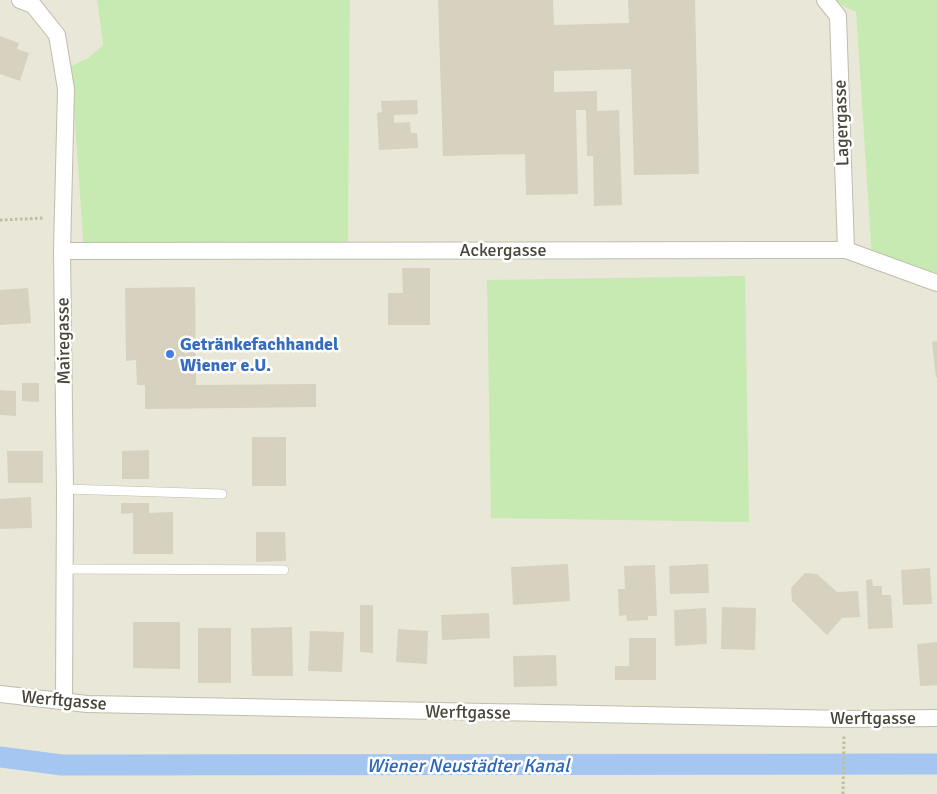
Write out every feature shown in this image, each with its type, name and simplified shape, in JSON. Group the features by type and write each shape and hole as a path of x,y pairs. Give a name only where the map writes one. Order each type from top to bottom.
{"street":[{"name":"Mairegasse","path":"20,0 33,5 57,35 66,89 62,251 65,489 64,700"},
{"name":"Lagergasse","path":"825,0 838,16 846,250"},
{"name":"Ackergasse","path":"62,251 846,250 937,283"},
{"name":"Werftgasse","path":"0,694 98,704 844,719 937,718"}],"lane":[{"path":"65,489 222,494"},
{"path":"64,569 284,570"}],"path":[{"path":"0,220 63,217"},
{"path":"842,794 844,750"}],"shaded area":[{"path":"0,0 97,0 103,45 88,58 71,66 348,245 350,0 831,0 856,11 872,260 937,283 937,794 0,794"}],"green space":[{"path":"97,0 350,0 348,245 84,252 71,66 88,58 103,45"},
{"path":"831,0 937,0 937,283 872,261 856,12"},
{"path":"745,276 749,522 491,518 487,280"}],"building":[{"path":"438,0 553,0 554,25 629,23 628,0 695,0 699,174 634,175 631,69 554,71 554,92 597,91 597,111 619,110 622,205 594,206 593,156 587,156 586,110 576,110 578,194 526,195 525,154 443,156"},
{"path":"0,36 19,43 17,49 29,53 20,81 0,74"},
{"path":"417,100 418,114 394,115 394,123 410,122 411,133 417,133 418,148 379,150 377,113 382,112 381,101"},
{"path":"402,268 430,268 430,325 388,325 388,293 403,293"},
{"path":"195,287 196,385 316,384 316,407 145,409 145,385 137,385 136,360 126,361 125,288"},
{"path":"28,288 31,323 0,325 0,290"},
{"path":"937,341 937,377 936,377 932,342"},
{"path":"22,383 39,383 39,402 22,401"},
{"path":"0,390 16,391 16,416 0,415"},
{"path":"252,437 286,437 286,486 252,486"},
{"path":"149,450 149,479 122,479 122,451"},
{"path":"7,451 43,451 43,483 8,483"},
{"path":"31,497 32,528 0,529 0,499"},
{"path":"121,503 149,503 149,513 173,512 173,554 133,554 133,513 121,514"},
{"path":"256,532 285,532 286,561 256,562"},
{"path":"568,564 570,601 513,605 511,567"},
{"path":"708,564 709,593 670,594 669,566"},
{"path":"655,565 657,616 648,616 648,620 627,621 626,615 619,616 618,589 625,589 624,566"},
{"path":"930,568 932,604 903,605 901,570"},
{"path":"805,573 817,574 837,592 858,591 860,617 842,618 827,635 792,601 791,588"},
{"path":"872,579 873,586 882,586 882,595 891,595 893,628 868,629 866,580"},
{"path":"360,605 373,605 373,653 360,652"},
{"path":"722,607 756,608 755,650 721,649"},
{"path":"706,608 707,644 675,646 674,610"},
{"path":"489,613 490,638 442,640 441,615"},
{"path":"133,622 180,622 180,669 133,668"},
{"path":"292,627 293,676 252,676 251,628"},
{"path":"198,628 231,628 231,683 198,683"},
{"path":"398,629 428,631 427,664 396,662"},
{"path":"310,631 344,632 342,672 308,671"},
{"path":"629,638 656,638 656,680 615,680 615,666 629,666"},
{"path":"937,642 937,685 920,686 917,644"},
{"path":"556,655 557,686 514,687 513,656"}],"waterway":[{"name":"Wiener Neustädter Kanal","path":"0,757 62,765 937,764"}],"place":[{"name":"Getränkefachhandel Wiener e.U.","path":"170,354"}]}
